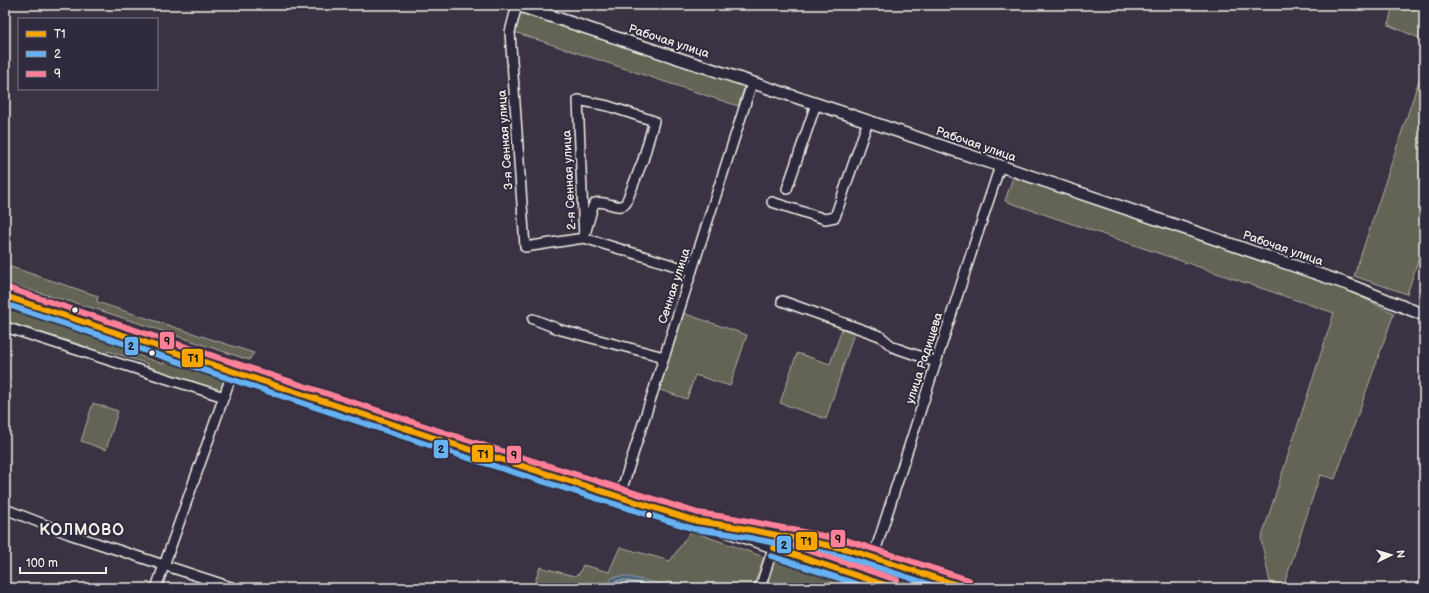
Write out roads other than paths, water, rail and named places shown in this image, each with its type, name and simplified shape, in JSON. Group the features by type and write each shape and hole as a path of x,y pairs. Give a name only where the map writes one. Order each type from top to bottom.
{"main road":[{"name":"Рабочая улица","path":"517,5 752,82 1000,166 1342,283 1424,315"},
{"path":"5,296 619,498 696,521 894,588"},
{"path":"696,521 731,526 847,549 966,588"},
{"path":"866,578 873,558"}],"street":[{"name":"3-я Сенная улица","path":"517,5 510,32 525,247 584,238"},
{"name":"Сенная улица","path":"619,498 752,82"},
{"name":"2-я Сенная улица","path":"578,100 608,106 654,121 642,160 626,203 624,206 620,206 602,202 595,203 584,238 578,100"},
{"path":"787,189 816,104"},
{"path":"772,202 824,219 835,217 868,121"},
{"name":"улица Радищева","path":"873,558 1000,166"},
{"path":"584,238 692,270"},
{"path":"782,301 880,336 893,347 936,362"},
{"path":"533,319 561,330 664,357"},
{"path":"5,327 224,397"},
{"path":"156,588 233,371"},
{"path":"5,509 69,534 234,588"},
{"path":"760,588 773,548"}],"water":[{"path":"624,576 666,585 667,582 679,583 681,588 599,588 608,584 613,577"}],"district":[{"name":"КОЛМОВО","path":"82,529"}]}
